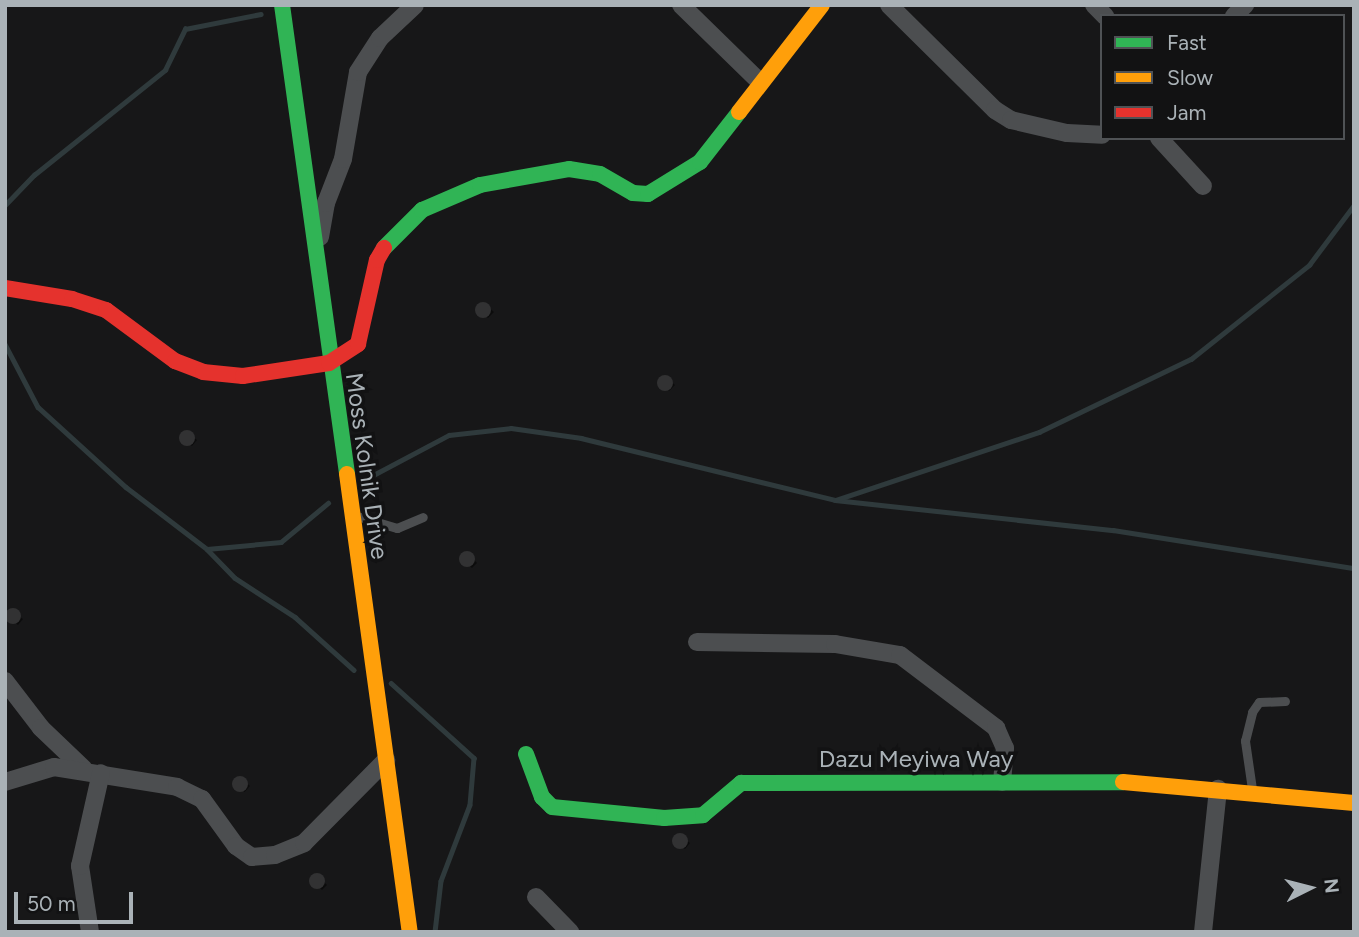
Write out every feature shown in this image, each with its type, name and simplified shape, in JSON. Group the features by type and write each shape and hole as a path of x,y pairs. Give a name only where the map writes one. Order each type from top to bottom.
{"street":[{"name":"Moss Kolnik Drive","path":"282,5 329,363 410,932"},
{"path":"316,265 321,221 343,159 358,72 380,38 415,5"},
{"path":"681,5 760,82"},
{"path":"5,288 72,299 106,310 175,361 202,372 243,376 329,363 358,344 377,260 387,244 422,210 480,185 569,169 600,174 633,193 648,194 686,175 700,162 822,5"},
{"path":"889,5 995,110 1011,120 1067,133 1100,135"},
{"path":"1161,140 1203,186"},
{"path":"697,642 835,644 900,655 996,728 1005,748 1003,782"},
{"path":"5,681 41,728 93,771"},
{"name":"Dazu Meyiwa Way","path":"526,754 541,797 552,807 672,818 710,813 741,783 1148,782 1354,803"},
{"path":"5,782 54,767 93,771 192,792 215,811 236,846 253,857 275,855 304,843 386,760"},
{"path":"90,932 80,866 93,771"},
{"path":"1203,932 1218,789"},
{"path":"536,897 570,932"}],"lane":[{"path":"352,514 397,528 423,517"},
{"path":"1253,793 1245,741 1252,712 1259,702 1285,701"}],"building":[{"path":"483,302 489,304 489,316 483,318 477,316 475,310 477,304"},
{"path":"665,375 671,377 671,389 665,391 659,389 657,383 659,377"},
{"path":"187,430 193,432 193,444 187,446 181,444 179,438 181,432"},
{"path":"467,551 473,553 473,565 467,567 461,565 459,559 461,553"},
{"path":"13,608 19,610 19,622 13,624 7,622 5,616 7,610"},
{"path":"240,776 246,778 246,790 240,792 234,790 232,784 234,778"},
{"path":"680,833 686,835 686,847 680,849 674,847 672,841 674,835"},
{"path":"317,873 323,875 323,887 317,889 311,887 309,881 311,875"}],"waterway":[{"path":"5,205 34,175 165,70 185,29 261,14"},
{"path":"836,500 1039,432 1191,359 1309,265 1354,205"},
{"path":"5,344 38,407 126,487 207,549 281,542 328,503"},
{"path":"362,481 449,435 511,428 581,438 835,500 1113,530 1354,568"},
{"path":"207,549 235,578 295,617 354,670"},
{"path":"391,683 474,758 470,805 441,881 435,932"}],"traffic: fast":[{"path":"282,5 347,474"},
{"path":"384,248 422,210 480,185 569,169 600,174 633,193 648,194 700,162 739,112"},
{"path":"526,754 542,797 552,807 664,818 703,815 741,783 1123,782"}],"traffic: slow":[{"path":"739,112 822,5"},
{"path":"347,474 410,932"},
{"path":"1123,782 1354,803"}],"traffic: jam":[{"path":"5,288 72,299 106,310 175,361 203,372 243,376 329,363 358,344 377,260 384,248"}]}
